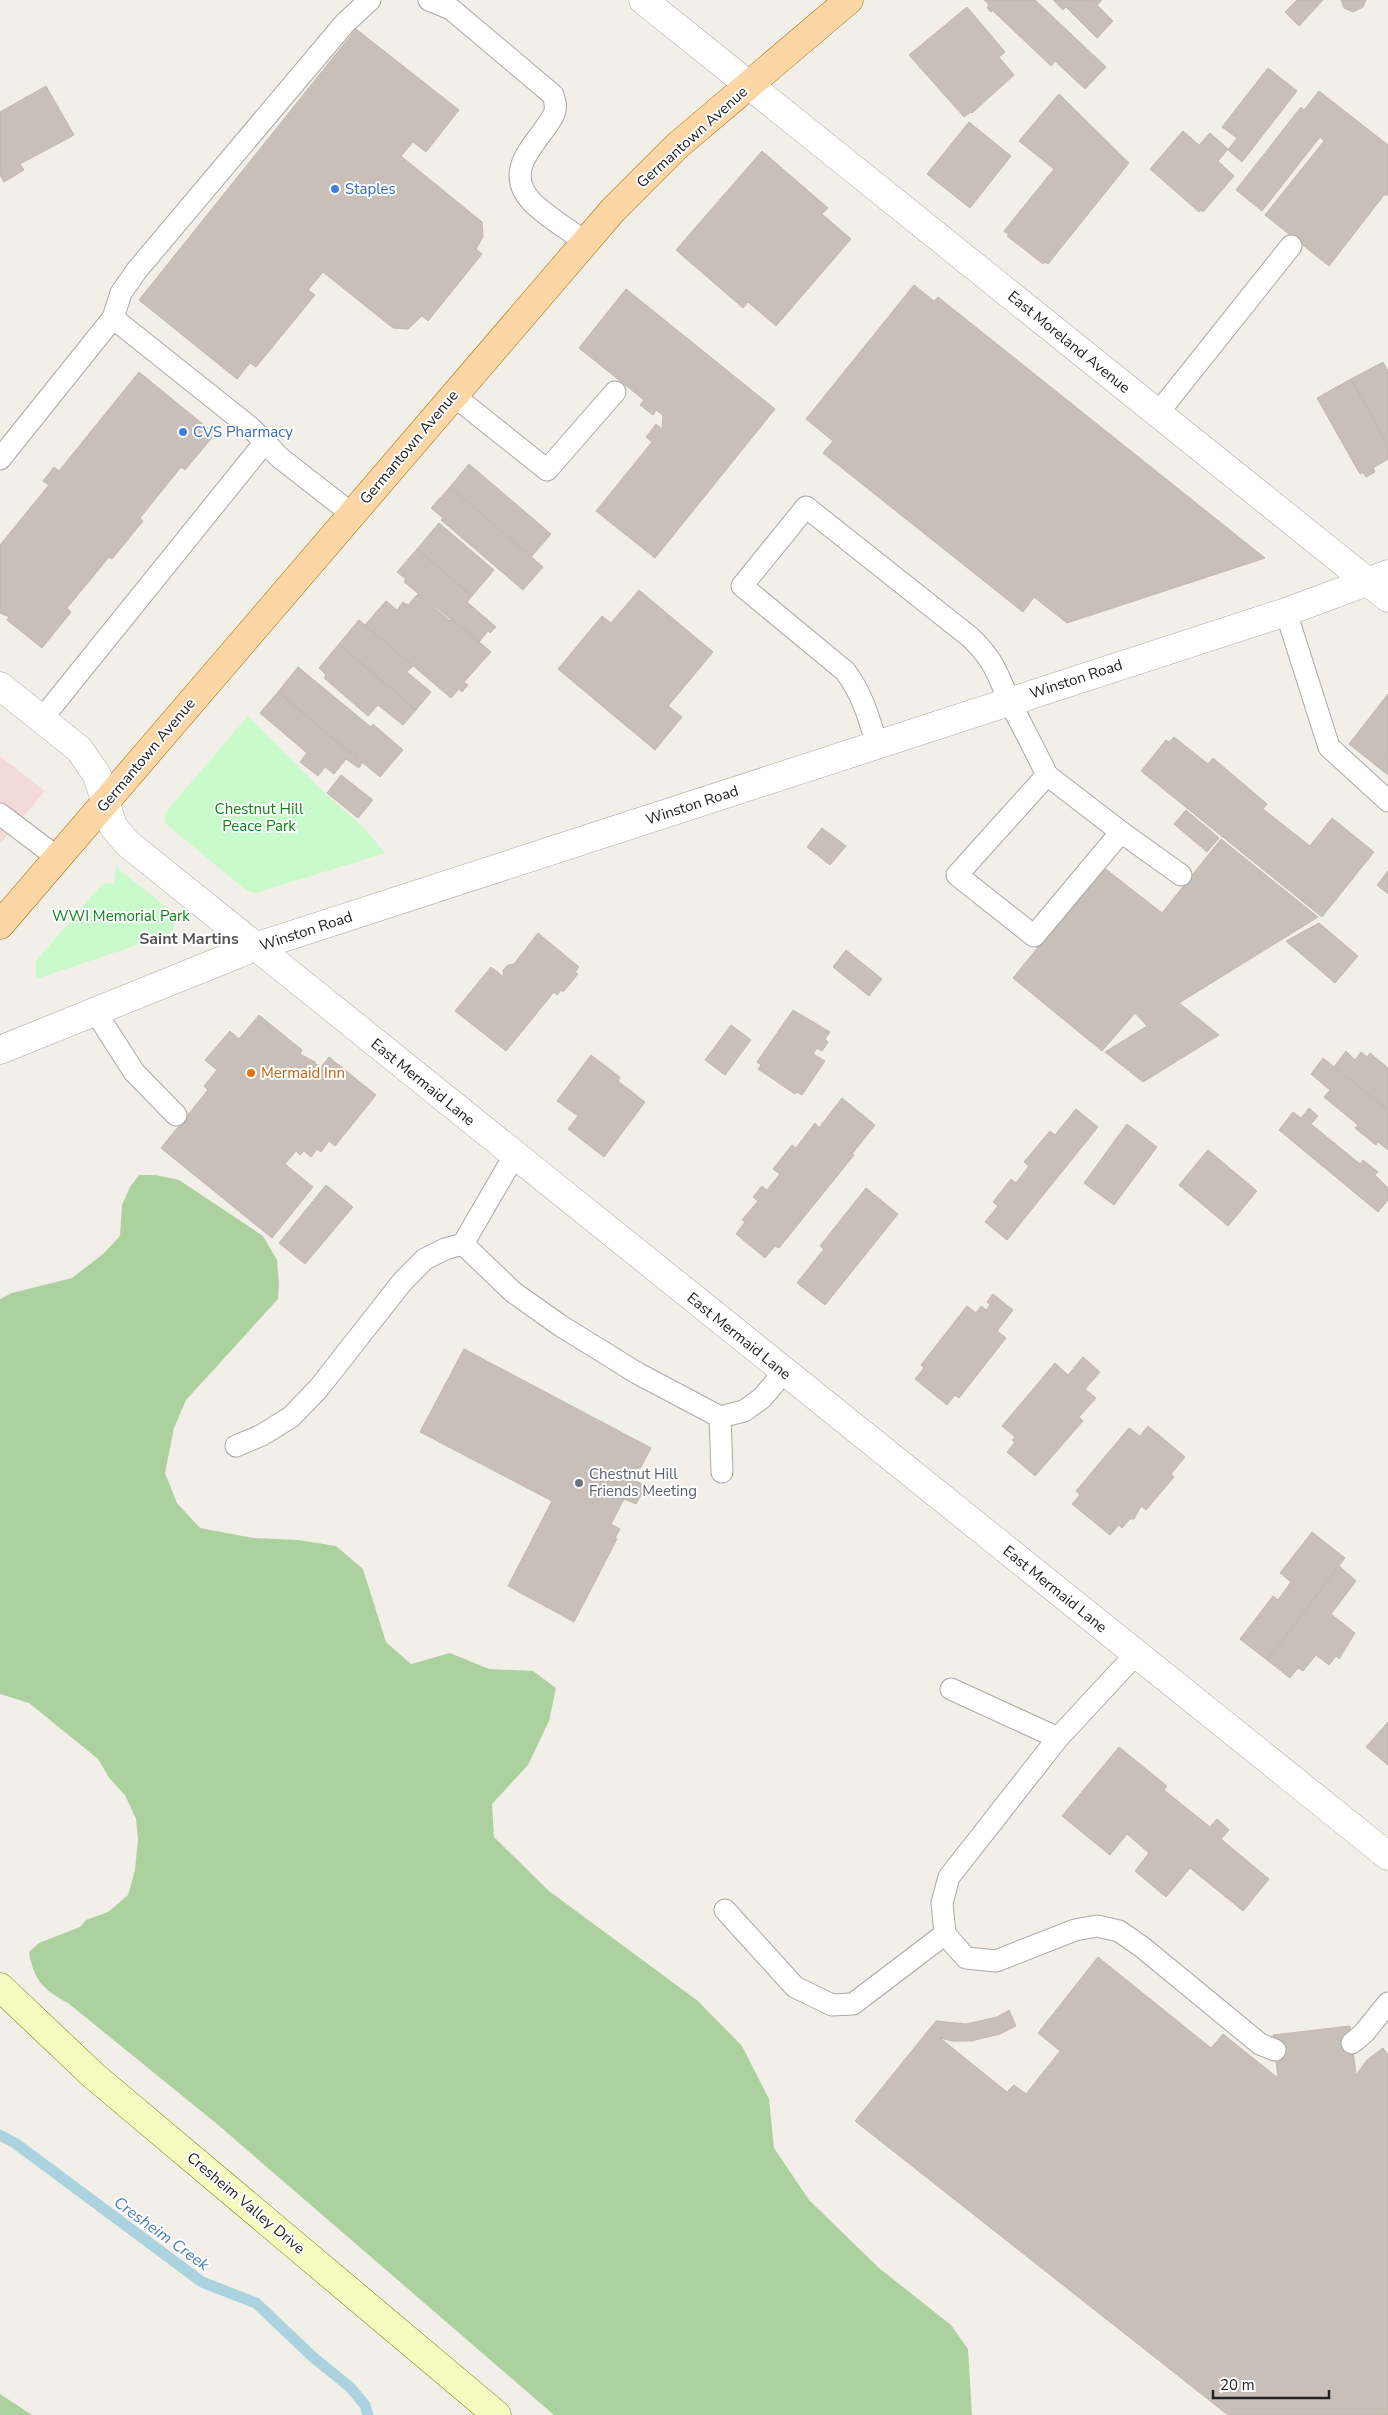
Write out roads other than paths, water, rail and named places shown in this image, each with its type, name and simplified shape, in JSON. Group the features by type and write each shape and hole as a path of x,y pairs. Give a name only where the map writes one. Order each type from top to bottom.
{"main road":[{"name":"Germantown Avenue","path":"0,924 585,242 677,146 850,0"},
{"name":"Cresheim Valley Drive","path":"0,1987 101,2082 427,2354 497,2415"}],"street":[{"name":"East Moreland Avenue","path":"643,0 1158,413 1382,585"},
{"name":"Winston Road","path":"0,1050 255,947 1286,612 1382,585"},
{"name":"East Mermaid Lane","path":"0,686 84,755 97,775 104,803 113,826 127,843 514,1156 1388,1856"}],"lane":[{"path":"0,459 112,318 121,293 159,242 345,23 370,0"},
{"path":"429,0 451,9 553,95 556,104 554,113 529,147 521,169 522,187 532,202 585,242"},
{"path":"1158,413 1292,246"},
{"path":"112,318 251,428 279,457 352,514"},
{"path":"453,395 547,470 615,392"},
{"path":"41,720 265,442"},
{"path":"877,745 856,684 845,671 742,586 806,507 970,637 985,651 995,666 1010,701 1047,775 1181,875"},
{"path":"1286,612 1329,747 1388,801"},
{"path":"1047,775 957,875 1034,936 1121,832"},
{"path":"0,814 58,858"},
{"path":"95,1011 134,1072 176,1115"},
{"path":"236,1446 262,1435 291,1417 318,1390 403,1281 425,1259 445,1249 463,1244 514,1156"},
{"path":"463,1244 513,1292 561,1326 637,1373 720,1417 744,1411 762,1398 784,1372"},
{"path":"720,1417 722,1472"},
{"path":"1136,1654 1058,1738 949,1877 942,1903 945,1934 966,1958 996,1961 1026,1951 1074,1930 1097,1926 1119,1931 1142,1947 1260,2044 1275,2050"},
{"path":"951,1689 1058,1738"},
{"path":"725,1910 795,1987 832,2005 853,2004 945,1934"},
{"path":"1352,2043 1364,2033 1388,2003"}],"waterway":[{"name":"Cresheim Creek","path":"0,2135 15,2143 202,2282 256,2303 314,2358 350,2387 365,2405 368,2415"}],"place":[{"name":"Staples","path":"335,189"},
{"name":"CVS Pharmacy","path":"183,432"},
{"name":"Mermaid Inn","path":"251,1073"},
{"name":"Chestnut Hill Friends Meeting","path":"579,1483"}],"district":[{"name":"Saint Martins","path":"189,938"}],"park label":[{"name":"Chestnut Hill Peace Park","path":"259,818"},
{"name":"WWI Memorial Park","path":"121,916"}]}
